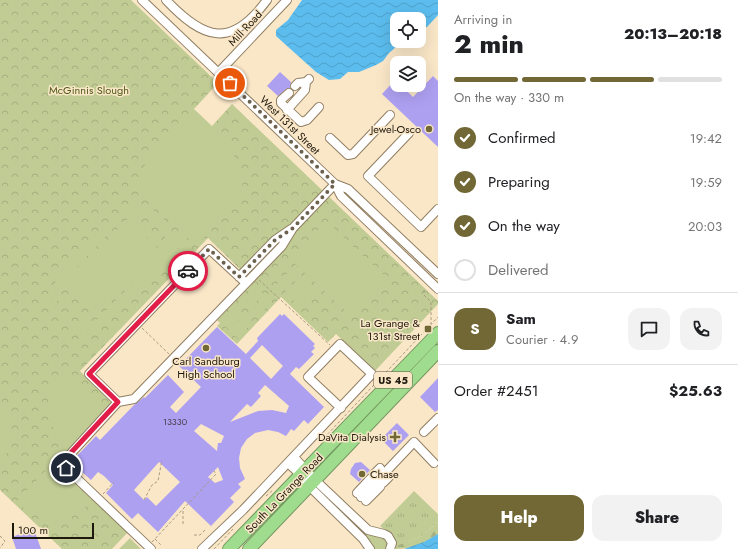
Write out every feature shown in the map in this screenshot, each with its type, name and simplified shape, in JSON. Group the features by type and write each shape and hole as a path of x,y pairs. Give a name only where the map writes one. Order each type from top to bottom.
{"highway":[{"name":"South La Grange Road","path":"230,549 304,472 434,329"},
{"name":"South La Grange Road","path":"249,549 438,351"}],"street":[{"name":"West 131st Street","path":"142,0 335,184 348,190 436,269"},
{"path":"166,0 196,26 211,33 220,35 227,34 244,26 267,0"},
{"name":"Mill Road","path":"219,72 287,0"},
{"path":"284,108 305,90 302,85"},
{"path":"284,108 291,95"},
{"path":"284,108 302,122 319,107"},
{"path":"330,138 348,155 353,154 390,114"},
{"path":"409,133 368,176 421,227 438,210"},
{"name":"West 131st Street","path":"335,184 341,196 438,289"},
{"path":"150,546 69,471 64,463 68,455 118,402 134,399 282,246 293,228 335,184"},
{"path":"239,277 275,240 293,228"},
{"path":"118,402 89,374 209,249 246,283"},
{"path":"202,549 243,510 341,408 372,374 340,344 308,378 341,408"},
{"path":"424,432 438,418"},
{"path":"361,497 414,442 434,463"},
{"path":"291,460 304,472 312,483 367,543 370,549"},
{"path":"312,483 371,532 380,532 388,536 392,544 390,549"},
{"path":"357,532 363,526"}],"path":[{"path":"254,275 335,349"},
{"path":"424,290 424,295 431,302 434,329"},
{"path":"320,442 434,329 438,317"},
{"path":"137,324 174,358"},
{"path":"144,500 152,485 158,481 162,460"},
{"path":"150,546 216,474 214,471"},
{"path":"101,495 114,482"},
{"path":"183,509 183,524"},
{"path":"194,535 200,535 205,530"},
{"path":"0,536 5,541 0,548"},
{"path":"155,539 162,546"}],"green space":[{"name":"McGinnis Slough","path":"0,0 131,0 218,83 194,109 212,126 232,104 438,301 438,304 375,371 336,334 328,342 281,297 237,344 217,326 220,323 217,320 253,282 208,238 80,371 113,404 62,457 59,465 128,532 112,549 62,549 0,490"},
{"path":"193,114 230,147 244,177 240,196 199,243 190,235 96,334 90,329 79,330 69,328 61,323 52,306 54,286 59,276 119,213 128,208 138,206 147,207 155,211 162,216 167,224 171,243 184,230 138,190 136,182 146,163","holes":["140,213 152,217 161,226 165,238 161,253 98,319 83,324 69,320 62,314 57,302 60,285 121,220 132,214"]},
{"path":"127,219 159,249 95,316 64,287"},
{"path":"326,221 387,278 351,316 290,259"},
{"path":"280,263 286,269 273,283 267,277"},
{"path":"289,271 295,277 282,291 276,285"},
{"path":"298,279 304,285 291,299 284,293"},
{"path":"306,287 313,293 299,307 293,301"},
{"path":"256,288 263,294 250,308 243,302"},
{"path":"265,296 272,302 258,316 252,310"},
{"path":"236,310 242,316 229,330 223,324"},
{"path":"245,318 251,324 238,338 231,332"},
{"path":"65,368 103,403 103,409 67,446 53,427 49,417 48,407 52,388 57,378"},
{"path":"0,400 9,415 12,432 5,457 0,464"},
{"path":"56,465 92,501 74,515 54,519 35,515 16,502 50,466"},
{"path":"414,491 438,514 438,522 422,536 397,546 394,549 393,538 380,526"},
{"path":"438,522 438,534 413,547 396,549 396,546 422,536"},
{"path":"366,532 375,536 384,536 388,544 386,549 374,549 365,535"},
{"path":"130,538 141,549 119,549"}],"water":[{"path":"302,0 438,0 438,15 427,27 426,12 390,12 390,48 395,48 383,61 376,65 359,72 348,72 340,79 329,80 316,72 276,36 276,30 288,20"},
{"path":"438,534 438,549 404,549 424,542"}],"building":[{"path":"280,72 291,82 290,88 286,89 278,96 267,86"},
{"name":"Jewel-Osco","path":"433,76 438,81 438,147 382,94 390,85 390,92 408,92 413,97 418,92 426,92 426,83"},
{"name":"Carl Sandburg High School","path":"280,314 282,316 284,314 315,344 313,346 315,348 311,352 314,354 299,369 296,367 290,374 324,407 308,424 304,420 294,431 291,429 286,436 278,432 268,430 255,433 247,439 241,448 239,458 240,468 245,479 238,484 241,487 230,498 234,502 211,526 185,501 158,532 138,513 132,519 106,493 113,485 104,476 98,472 91,480 71,462 96,436 100,440 134,405 144,397 145,398 168,375 184,392 170,407 176,413 201,387 179,366 217,327 246,354 258,341 257,338","holes":["262,345 283,366 271,379 250,358","265,385 289,406 286,413 272,410 258,411 230,422 247,404 251,407 261,396 258,393","201,424 224,436 221,443 218,443 217,451 194,431","159,462 180,482 156,506 147,497 144,500 134,490","218,467 223,480 215,483 208,477"]},
{"path":"438,378 438,410 435,412 420,397"},
{"name":"DaVita Dialysis","path":"397,423 409,435 393,451 381,439"},
{"name":"Chase","path":"361,462 370,470 359,482 350,474 355,463"},
{"path":"34,529 41,549 16,549 12,537"}],"way so far":[{"path":"188,271 209,249 239,277 275,240 293,228 335,184 230,83"}],"place":[{"name":"Jewel-Osco","path":"429,129"},
{"name":"La Grange & 131st Street","path":"428,329"},
{"name":"Carl Sandburg High School","path":"206,348"},
{"name":"DaVita Dialysis","path":"395,437"},
{"name":"Chase","path":"362,474"}],"route":[{"path":"66,468 64,461 66,458 118,402 89,374 188,271"}]}
